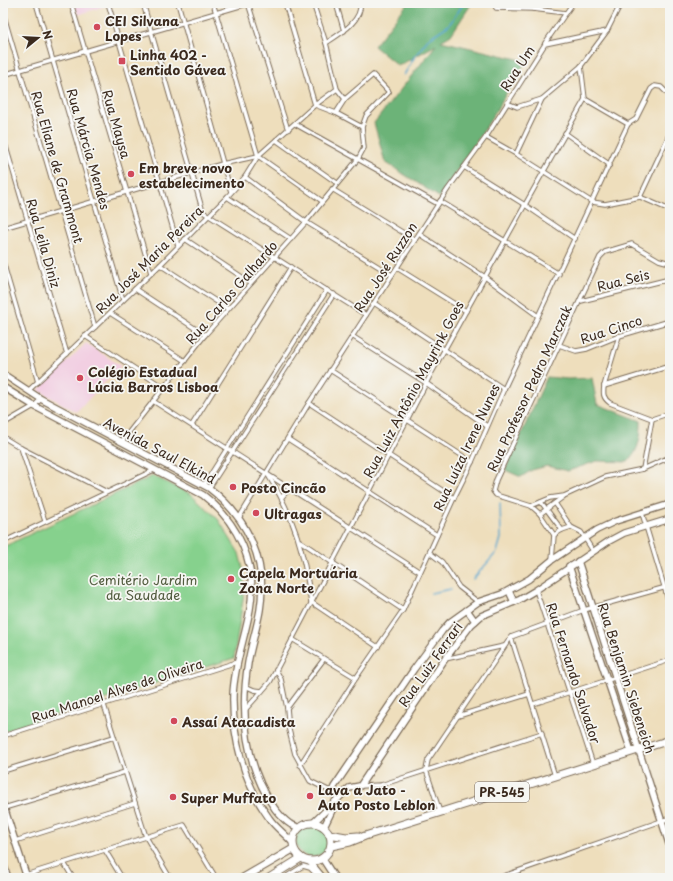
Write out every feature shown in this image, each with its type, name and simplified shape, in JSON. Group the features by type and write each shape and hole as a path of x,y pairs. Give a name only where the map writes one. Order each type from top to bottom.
{"highway":[{"name":"PR-545","path":"331,846 350,842 631,751 670,740"},
{"path":"314,822 324,827 330,834 331,846 322,858 309,861 301,858 293,845 294,833 298,828 314,822"},
{"name":"PR-545","path":"330,834 346,837 365,836"},
{"path":"243,878 293,845"},
{"path":"275,877 301,858"}],"street":[{"name":"Rua Márcia Mendes","path":"36,3 123,300"},
{"name":"Rua Maysa","path":"70,3 151,273"},
{"path":"108,3 178,246"},
{"path":"143,3 202,209 207,216 274,256 366,315"},
{"path":"178,3 231,192"},
{"path":"213,3 258,156 322,201"},
{"path":"3,75 249,3 288,130"},
{"path":"285,3 315,105 336,113 362,128"},
{"path":"313,3 326,44 337,89 345,99"},
{"path":"336,3 344,31"},
{"path":"494,3 496,8 533,9 566,13"},
{"path":"533,9 537,3"},
{"path":"545,44 573,3"},
{"path":"507,103 518,107 542,99 581,66 607,31 621,3"},
{"path":"326,44 344,31 358,15 361,4"},
{"name":"Rua Eliane de Grammont","path":"3,13 95,327"},
{"name":"Rua Um","path":"486,137 545,44 607,31"},
{"path":"581,66 585,99 628,124"},
{"path":"336,113 345,99 373,75 389,92 366,116 362,128 364,148 358,159"},
{"name":"Rua Luíza Irene Nunes","path":"300,765 356,678 403,610 628,124 636,119 651,89 655,86 661,87 670,96"},
{"name":"Rua José Maria Pereira","path":"28,391 160,265 245,177 258,156 315,105 337,89"},
{"path":"516,154 542,99"},
{"name":"Rua Luiz Antônio Mayrink Goes","path":"244,712 270,682 426,383 543,171 585,99"},
{"path":"295,124 439,202 559,274"},
{"path":"565,133 610,165"},
{"path":"640,197 670,133"},
{"name":"Rua Leila Diniz","path":"3,137 67,354"},
{"path":"486,137 592,202 605,204 640,197 670,210"},
{"name":"Rua José Ruzzon","path":"239,518 352,336 439,202 486,137"},
{"path":"276,140 337,183"},
{"path":"3,228 192,172 258,156"},
{"name":"Rua Carlos Galhardo","path":"122,441 205,335 274,256 306,222 358,159"},
{"path":"464,167 525,205 575,239"},
{"path":"245,177 306,222 392,275"},
{"path":"332,189 415,240"},
{"path":"226,197 291,239"},
{"path":"419,234 485,277 538,316"},
{"path":"185,239 251,283"},
{"name":"Rua Professor Pedro Marczak","path":"531,506 496,495 494,487 600,257 605,252 632,244 639,246 659,260 670,263"},
{"path":"3,262 38,382"},
{"path":"160,265 228,309"},
{"path":"192,425 291,267"},
{"path":"397,268 466,311"},
{"name":"Rua Seis","path":"580,301 670,279"},
{"path":"135,288 205,335"},
{"path":"206,486 227,447 327,290"},
{"path":"206,486 232,450 334,294"},
{"path":"374,303 504,389"},
{"path":"110,313 185,361"},
{"name":"Rua Cinco","path":"559,345 576,351 587,349 620,336 670,321"},
{"path":"86,336 163,387"},
{"path":"352,336 426,383 487,426"},
{"path":"620,336 604,386 603,393 605,399 610,403 652,419 670,413"},
{"path":"604,386 670,366"},
{"path":"330,370 472,462"},
{"name":"Avenida Saul Elkind","path":"3,374 41,399 122,441 176,472 206,486 224,500 239,518 257,554 262,588 260,611 248,662 245,686 244,726 249,750 263,786 280,815 298,828"},
{"name":"Avenida Saul Elkind","path":"3,387 34,406 203,495 219,508 239,537 248,556 252,578 250,610 237,662 233,695 240,754 248,781 258,800 269,818 293,845"},
{"path":"3,424 34,406 41,399"},
{"path":"153,401 232,450 420,572"},
{"path":"309,403 454,498"},
{"path":"643,469 652,419"},
{"path":"3,437 21,448 107,492"},
{"path":"288,439 437,535"},
{"path":"21,448 45,521"},
{"path":"540,514 564,496 605,477 643,469 670,457"},
{"path":"3,533 4,541 155,469 161,467 176,472"},
{"path":"267,474 282,496 300,541 311,602 378,647"},
{"path":"282,496 290,488"},
{"path":"552,560 554,535 540,514 531,506 550,498 564,496"},
{"path":"541,502 562,530"},
{"path":"555,503 571,527 581,532 593,551"},
{"path":"332,792 442,630 450,622 478,602 509,590 529,579 552,560 616,520 670,504"},
{"path":"219,508 232,519 236,520 239,518"},
{"path":"642,513 670,606"},
{"name":"Rua Luiz Ferrari","path":"360,786 457,642 480,616 514,602 536,590 569,566 624,533 670,519"},
{"path":"554,535 571,527"},
{"path":"300,541 403,610"},
{"path":"430,552 442,562 459,587 478,602"},
{"name":"Rua Benjamin Siebeneich","path":"578,561 670,847"},
{"name":"Rua Benjamin Siebeneich","path":"569,566 631,751"},
{"path":"440,812 426,770 428,760 511,637 593,607 670,586"},
{"path":"509,590 514,602"},
{"name":"Rua Fernando Salvador","path":"536,590 593,764"},
{"path":"467,610 475,621"},
{"path":"511,637 555,776"},
{"path":"292,639 356,678"},
{"path":"445,659 504,646"},
{"path":"287,708 324,659"},
{"path":"533,704 670,660"},
{"path":"237,662 243,664 244,666 243,678 245,686 254,690 262,691"},
{"name":"Rua Manoel Alves de Oliveira","path":"3,736 237,662"},
{"path":"276,670 281,679 287,708 289,730 300,765 310,781 332,792 339,798"},
{"path":"458,716 529,694"},
{"path":"104,705 146,837 170,878"},
{"path":"314,822 350,788 381,785 542,733"},
{"path":"3,772 114,738"},
{"path":"26,876 3,807 125,772"},
{"path":"324,827 339,798"},
{"path":"15,841 134,803"},
{"path":"498,878 670,818"},
{"path":"16,878 184,825 216,878"},
{"path":"105,850 122,878"},
{"path":"322,858 336,878"},
{"path":"309,861 321,878"},
{"path":"3,863 8,878"},
{"path":"64,863 73,878"},
{"path":"284,878 303,866 310,868 321,878"}],"shaded area":[{"path":"74,3 104,3 105,6 78,15"},
{"name":"Colégio Estadual Lúcia Barros Lisboa","path":"86,343 121,366 76,412 38,390"}],"green space":[{"path":"408,3 472,3 451,35 441,41 526,61 483,132 439,197 385,162 374,123 436,45 398,66 374,46"},
{"path":"547,377 568,379 592,378 597,404 641,421 639,443 635,453 628,462 597,461 568,471 547,466 532,470 521,477 505,470"},
{"name":"Cemitério Jardim da Saudade","path":"153,476 191,494 218,519 239,553 244,573 244,593 234,658 3,732 3,547"},
{"path":"309,825 315,825 324,829 328,841 324,853 315,857 309,857 300,853 296,844 296,838 300,829"}],"waterway":[{"path":"404,75 415,56 429,38 449,25 464,3"},
{"path":"473,579 497,552 501,538 500,503"},
{"path":"431,593 451,589"}],"place":[{"name":"CEI Silvana Lopes","path":"97,27"},
{"name":"Linha 402 - Sentido Gávea","path":"122,61"},
{"name":"Em breve novo estabelecimento","path":"131,174"},
{"name":"Colégio Estadual Lúcia Barros Lisboa","path":"80,378"},
{"name":"Posto Cincão","path":"233,487"},
{"name":"Ultragas","path":"256,513"},
{"name":"Capela Mortuária Zona Norte","path":"231,579"},
{"name":"Assaí Atacadista","path":"174,721"},
{"name":"Lava a Jato - Auto Posto Leblon","path":"310,796"},
{"name":"Super Muffato","path":"173,797"}]}
